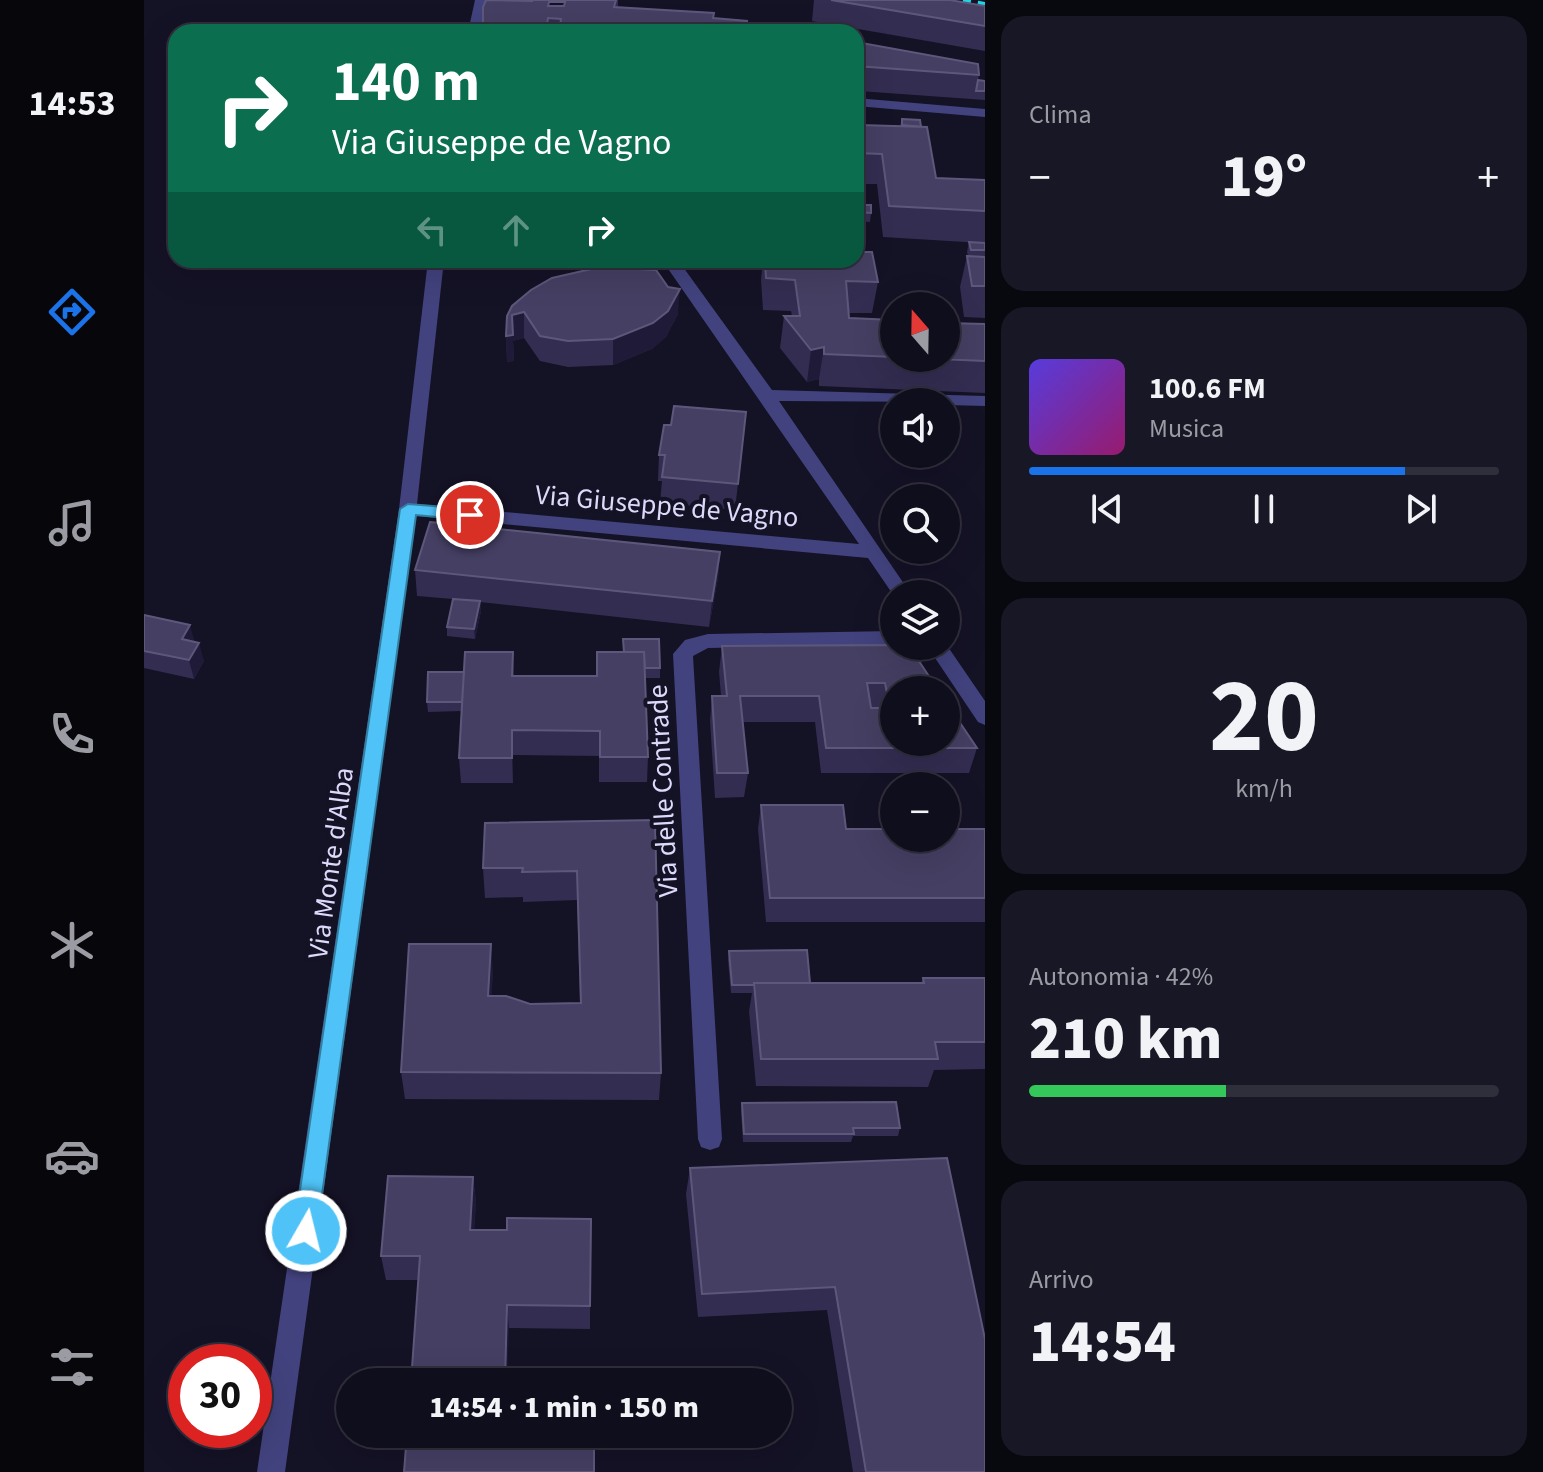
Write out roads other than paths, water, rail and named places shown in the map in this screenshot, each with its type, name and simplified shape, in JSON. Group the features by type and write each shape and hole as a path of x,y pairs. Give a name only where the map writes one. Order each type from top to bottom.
{"street":[{"path":"476,24 481,0"},
{"path":"864,103 985,113"},
{"name":"Via Monte d'Alba","path":"271,1472 408,509 435,268"},
{"path":"676,268 767,395 892,580"},
{"path":"767,395 985,401"},
{"name":"Via Giuseppe de Vagno","path":"408,509 873,552"},
{"name":"Via delle Contrade","path":"710,1139 683,654 692,645 708,641 880,638"},
{"path":"946,660 985,717"}],"railway":[{"path":"963,0 985,4"}]}
